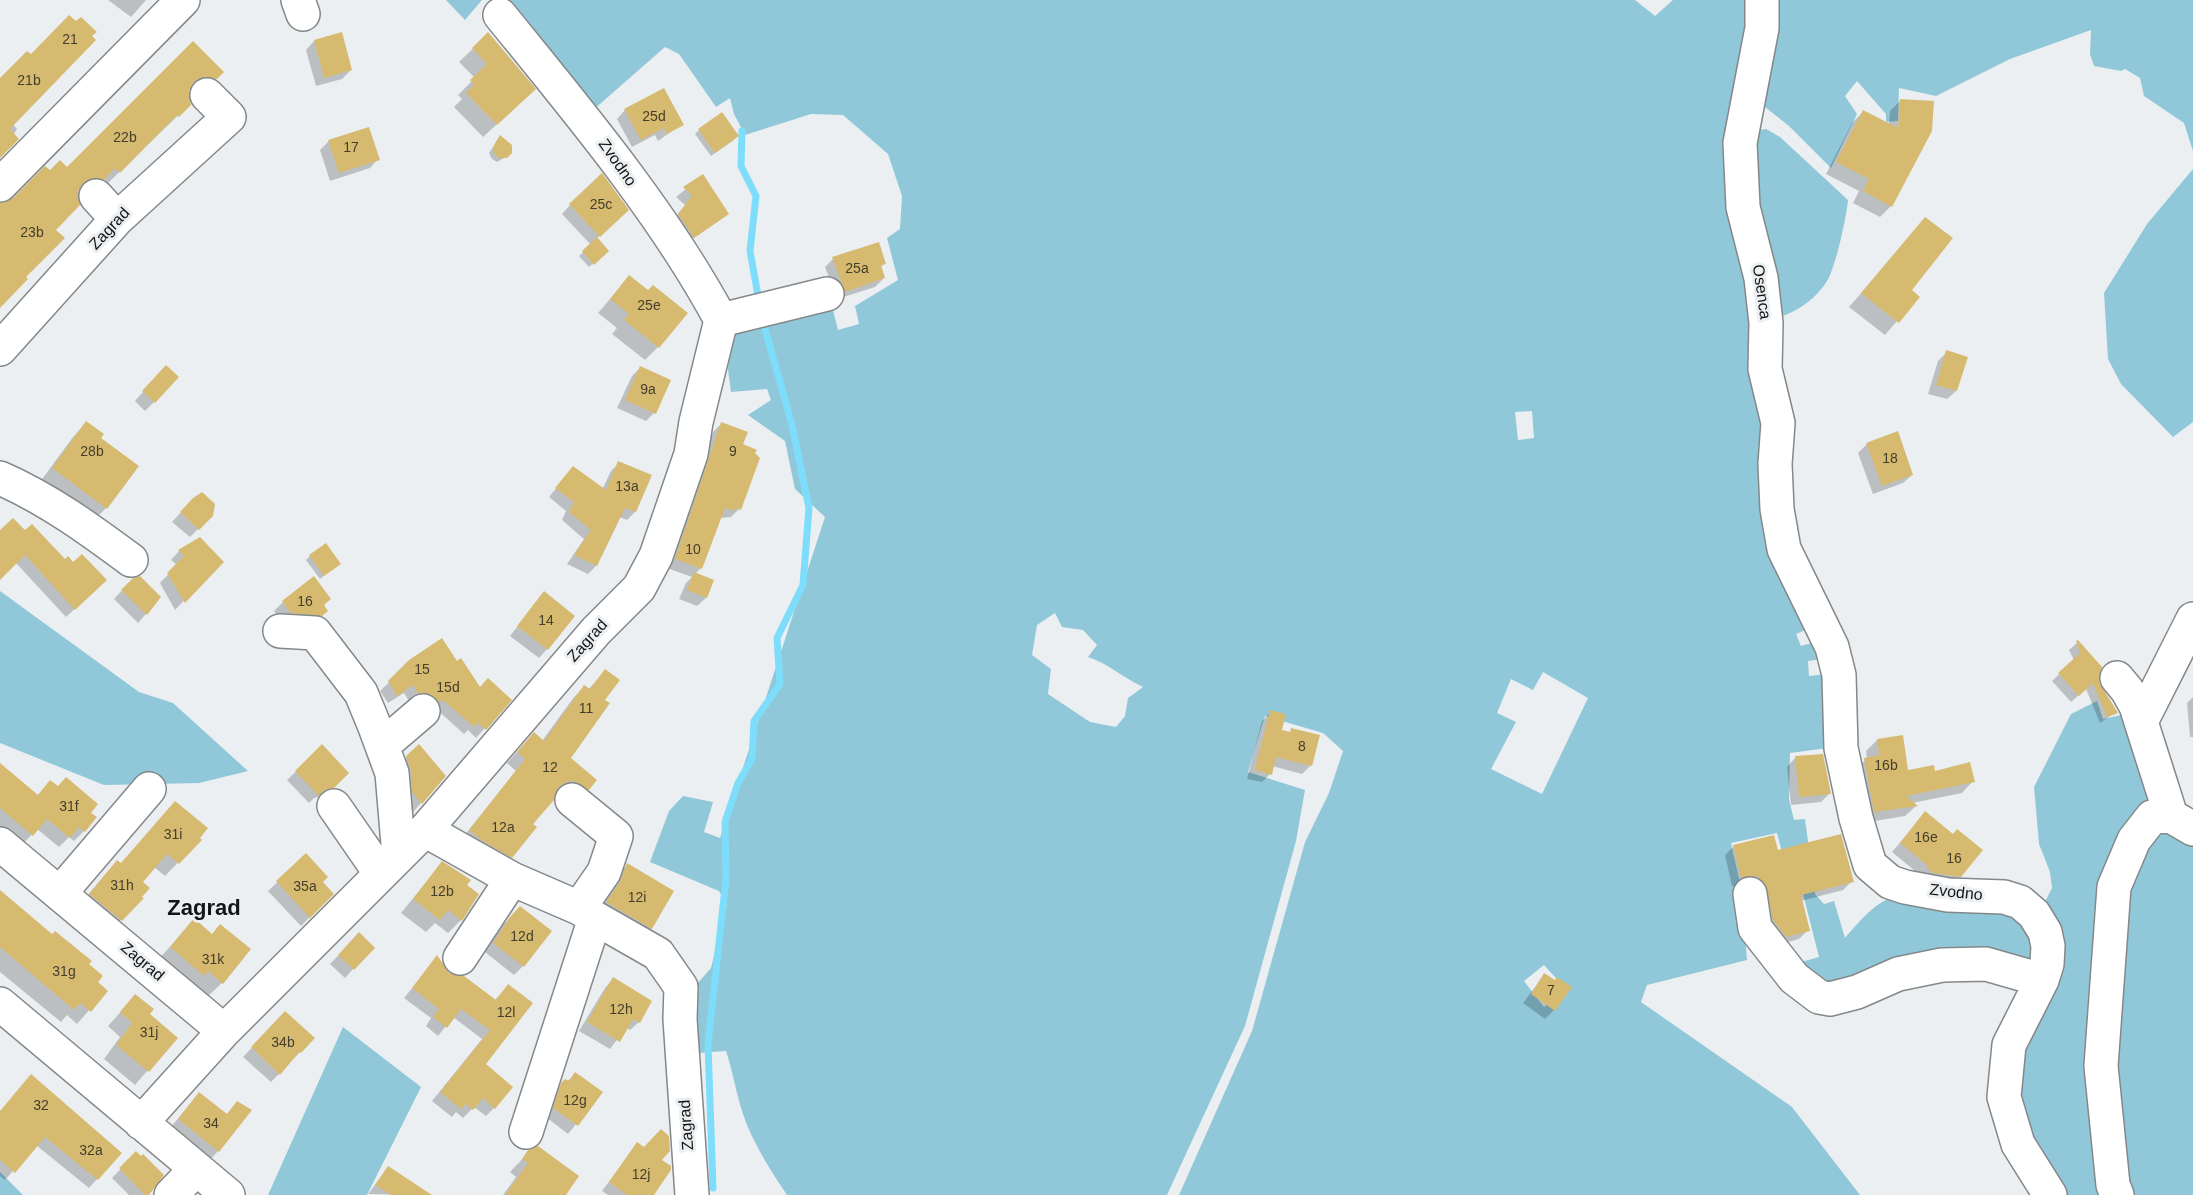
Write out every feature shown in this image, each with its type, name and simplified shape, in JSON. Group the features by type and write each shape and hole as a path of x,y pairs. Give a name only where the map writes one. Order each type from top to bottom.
{"street":[{"path":"0,185 183,0"},
{"name":"Osenca","path":"1762,0 1762,28 1740,143 1743,207 1761,278 1766,323 1765,369 1778,423 1775,464 1777,509 1784,549 1799,581"},
{"name":"Zvodno","path":"500,15 587,122 700,281 748,312"},
{"name":"Zagrad","path":"0,349 37,294 106,208 218,106"},
{"path":"748,312 827,294"},
{"name":"Zagrad","path":"141,1122 224,1031 425,830 596,631 639,588 656,556 691,454 696,422 748,312"},
{"path":"0,478 27,489 74,518 131,560"},
{"name":"Zvodno","path":"1799,581 1832,647 1839,675 1841,748 1856,818 1870,865 1890,882 1905,886 1948,896 2004,897 2020,902 2034,914 2046,932 2048,946 2042,980 2009,1045 2004,1097 2018,1144 2050,1195"},
{"path":"2141,722 2193,619"},
{"path":"280,631 315,633 361,693 392,773 390,865"},
{"path":"2117,678 2127,690 2182,823"},
{"path":"382,746 423,711"},
{"path":"60,893 149,789"},
{"path":"526,1132 587,913 616,836 573,800"},
{"path":"334,806 390,865"},
{"path":"2117,1195 2113,1185 2100,1066 2114,887 2134,840 2152,817 2182,823"},
{"name":"Zagrad","path":"425,830 512,879 587,913 658,954 671,970 681,987 680,1019 692,1195"},
{"name":"Zagrad","path":"0,844 224,1031"},
{"path":"460,958 512,879"},
{"path":"1750,894 1755,928 1794,978 1819,997 1830,999 1857,992 1898,974 1942,965 1986,964 2042,980"},
{"path":"0,1004 228,1195"},
{"path":"171,1195 196,1169"}],"shaded area":[{"path":"446,0 482,0 465,20"},
{"path":"493,0 1635,0 1655,16 1673,0 1757,0 1741,115 1761,378 1815,626 1796,634 1801,646 1825,639 1829,658 1808,661 1809,676 1834,673 1836,747 1790,753 1789,799 1794,820 1805,819 1815,894 1824,904 1834,901 1845,938 1876,906 1899,895 2028,914 2041,970 1838,992 1791,965 1819,957 1799,878 1789,879 1777,833 1731,843 1745,905 1743,912 1747,960 1647,985 1641,1002 1792,1107 1860,1195 1179,1195 1252,1031 1305,842 1329,793 1343,751 1323,733 1265,716 1248,772 1305,790 1296,841 1245,1026 1167,1195 787,1195 751,1135 726,1051 698,1053 690,992 711,968 727,904 719,891 650,862 669,811 683,796 713,802 704,832 720,838 825,517 795,489 785,441 748,415 771,400 767,389 731,392 728,370 730,335 821,305 833,310 838,330 859,324 855,306 898,280 887,238 900,229 902,196 888,154 843,115 811,114 745,135 734,114 730,98 716,107 679,54 665,47 592,111","holes":["1532,411 1534,438 1518,440 1515,412","1055,613 1062,627 1083,630 1097,645 1088,657 1143,687 1128,698 1125,716 1116,727 1090,722 1048,694 1051,669 1032,655 1037,625","1543,672 1588,698 1542,794 1491,769 1516,722 1497,713 1511,679 1533,690","1544,965 1565,988 1544,1007 1524,981"]},
{"path":"1769,0 2193,0 2193,151 2184,123 2144,96 2140,78 2125,69 2121,71 2094,66 2090,54 2091,30 2010,59 1936,96 1899,88 1898,121 1886,122 1886,114 1857,81 1845,96 1857,114 1831,168 1789,126 1765,107 1759,85"},
{"path":"1766,129 1780,137 1848,200 1837,254 1827,281 1816,295 1802,306 1786,315 1770,320 1748,138 1758,130"},
{"path":"2193,169 2193,422 2173,437 2121,384 2108,359 2104,293 2147,224"},
{"path":"0,591 139,692 173,703 248,771 199,783 104,785 0,743"},
{"path":"2097,701 2103,719 2135,712 2150,799 2121,849 2109,1195 2061,1195 2031,1155 2014,1063 2042,908 2052,888 2050,872 2039,844 2034,787 2071,714"},
{"path":"2162,821 2193,834 2193,1195 2126,1195 2115,1142 2120,902"},
{"path":"343,1027 421,1087 367,1195 268,1195"},
{"path":"0,1172 23,1195 0,1195"}],"building":[{"path":"69,15 76,21 81,17 97,32 92,36 96,40 10,129 19,139 0,158 0,78 27,51 31,54"},
{"path":"342,32 352,70 324,78 314,40"},
{"path":"488,32 536,89 497,125 466,93 474,85 470,80 487,64 472,48"},
{"path":"193,41 224,72 217,79 203,77 194,81 189,91 191,105 179,117 177,115 120,173 115,168 104,180 93,178 83,183 78,191 80,205 56,230 65,238 26,277 28,279 0,308 0,203 13,198 45,166 50,170 60,160 67,167"},
{"path":"664,88 684,125 667,134 664,128 641,140 624,109"},
{"path":"1900,99 1934,101 1932,131 1892,207 1863,191 1869,179 1836,162 1863,110 1898,128"},
{"path":"722,112 739,136 715,153 698,129"},
{"path":"369,127 380,160 339,173 328,140"},
{"path":"500,135 512,145 512,153 507,158 499,158 493,152"},
{"path":"602,173 629,210 600,237 569,204"},
{"path":"703,174 729,214 694,238 678,214 692,196 683,187"},
{"path":"1925,217 1953,238 1912,290 1920,297 1899,323 1861,293"},
{"path":"597,237 609,251 594,265 582,251"},
{"path":"879,242 886,264 881,265 885,278 845,292 832,257"},
{"path":"629,275 648,290 653,285 688,313 659,348 624,320 629,314 610,299"},
{"path":"1946,350 1968,357 1957,391 1936,385"},
{"path":"166,365 179,377 155,403 142,391"},
{"path":"640,366 671,380 656,414 625,400"},
{"path":"86,421 104,434 101,438 139,466 107,509 52,468"},
{"path":"721,422 748,432 743,444 757,450 755,453 760,458 741,510 735,508 734,511 725,508 702,569 675,559"},
{"path":"1898,431 1913,475 1882,486 1866,443"},
{"path":"618,461 652,475 636,512 625,508 597,566 574,555 591,530 569,512 574,502 555,488 573,466 606,490"},
{"path":"202,492 215,504 213,516 199,530 180,512"},
{"path":"13,518 25,530 32,524 65,559 68,556 73,562 82,554 107,580 75,610 25,555 0,580 0,530"},
{"path":"200,537 224,562 185,603 167,573 184,556 178,550"},
{"path":"326,543 341,564 324,576 309,555"},
{"path":"694,572 714,580 707,598 687,590"},
{"path":"140,576 161,597 147,615 121,590 133,578"},
{"path":"314,576 331,599 324,605 328,611 322,616 291,613 282,601"},
{"path":"544,591 575,616 548,650 517,626"},
{"path":"442,638 457,661 461,658 480,687 488,678 512,700 486,730 478,723 474,727 443,700 439,702 430,694 418,693 413,685 397,696 388,681 409,660"},
{"path":"2078,640 2102,667 2099,682 2118,713 2107,717 2093,683 2079,696 2058,673 2080,653 2076,641"},
{"path":"605,669 620,680 605,700 610,703 571,758 597,780 589,790 574,781 566,782 558,788 554,800 533,824 537,827 512,858 483,841 469,830 525,759 517,752 534,732 544,741 584,685 590,689"},
{"path":"1270,710 1286,714 1282,730 1290,732 1291,728 1320,735 1312,766 1276,757 1272,775 1255,770"},
{"path":"1903,735 1908,770 1934,765 1935,771 1970,762 1975,782 1906,796 1918,806 1874,812 1864,758 1879,755 1877,739"},
{"path":"322,744 349,773 334,788 324,790 319,796 295,771"},
{"path":"419,744 446,776 422,804 412,792 411,771 406,756"},
{"path":"1823,754 1831,794 1799,797 1795,756"},
{"path":"0,763 38,795 50,780 58,786 66,777 98,804 91,813 97,817 85,832 79,827 70,838 47,819 33,836 0,808"},
{"path":"175,801 208,828 200,838 202,840 179,864 167,854 143,882 150,888 142,897 144,898 122,921 89,894 117,860 121,863"},
{"path":"1925,811 1953,834 1957,829 1983,850 1961,877 1933,873 1926,867 1928,866 1900,843"},
{"path":"1841,834 1854,882 1801,895 1810,931 1786,937 1773,920 1765,883 1756,876 1741,878 1733,845 1774,835 1778,850"},
{"path":"306,853 328,877 323,882 334,894 310,918 276,881"},
{"path":"442,861 471,880 467,885 479,894 462,921 448,910 440,920 413,899"},
{"path":"627,863 674,891 652,929 606,902 620,882"},
{"path":"0,890 52,934 55,931 92,961 89,964 103,976 98,982 108,991 91,1012 80,1003 74,1010 0,947"},
{"path":"520,906 552,931 524,967 493,943"},
{"path":"194,918 212,934 220,924 251,949 223,984 208,971 204,976 170,947"},
{"path":"359,932 375,948 354,970 338,955"},
{"path":"437,955 449,973 464,976 496,1000 508,984 533,1003 486,1064 513,1087 495,1109 483,1098 473,1110 466,1104 461,1109 440,1092 490,1030 461,1009 447,1028 433,1017 439,1009 412,988"},
{"path":"1544,973 1555,980 1557,977 1572,987 1555,1011 1531,994"},
{"path":"613,977 652,1001 640,1023 633,1019 620,1042 587,1022"},
{"path":"135,994 154,1009 150,1014 178,1038 149,1072 116,1045 132,1023 120,1012"},
{"path":"285,1011 315,1038 301,1053 299,1052 280,1075 251,1047"},
{"path":"575,1072 603,1092 578,1126 553,1108 561,1083 565,1079 569,1081"},
{"path":"31,1074 122,1153 98,1180 45,1137 15,1173 0,1160 0,1111"},
{"path":"199,1092 227,1114 237,1101 252,1110 219,1152 178,1119"},
{"path":"661,1129 669,1136 670,1151 662,1160 671,1166 671,1170 654,1195 627,1195 609,1182 637,1142 644,1147"},
{"path":"538,1146 579,1176 566,1195 505,1195 528,1163 522,1159 528,1150"},
{"path":"136,1151 141,1156 143,1154 164,1175 149,1195 145,1195 119,1168"},
{"path":"388,1166 432,1195 391,1195 375,1185"}],"waterway":[{"path":"742,131 741,166 756,196 750,251 759,301"},
{"path":"713,1188 708,1044 726,879 725,822 738,783 752,759 754,721 780,684 777,638 803,585 809,508 792,425 762,318"}],"district":[{"name":"Zagrad","path":"204,909"}]}
